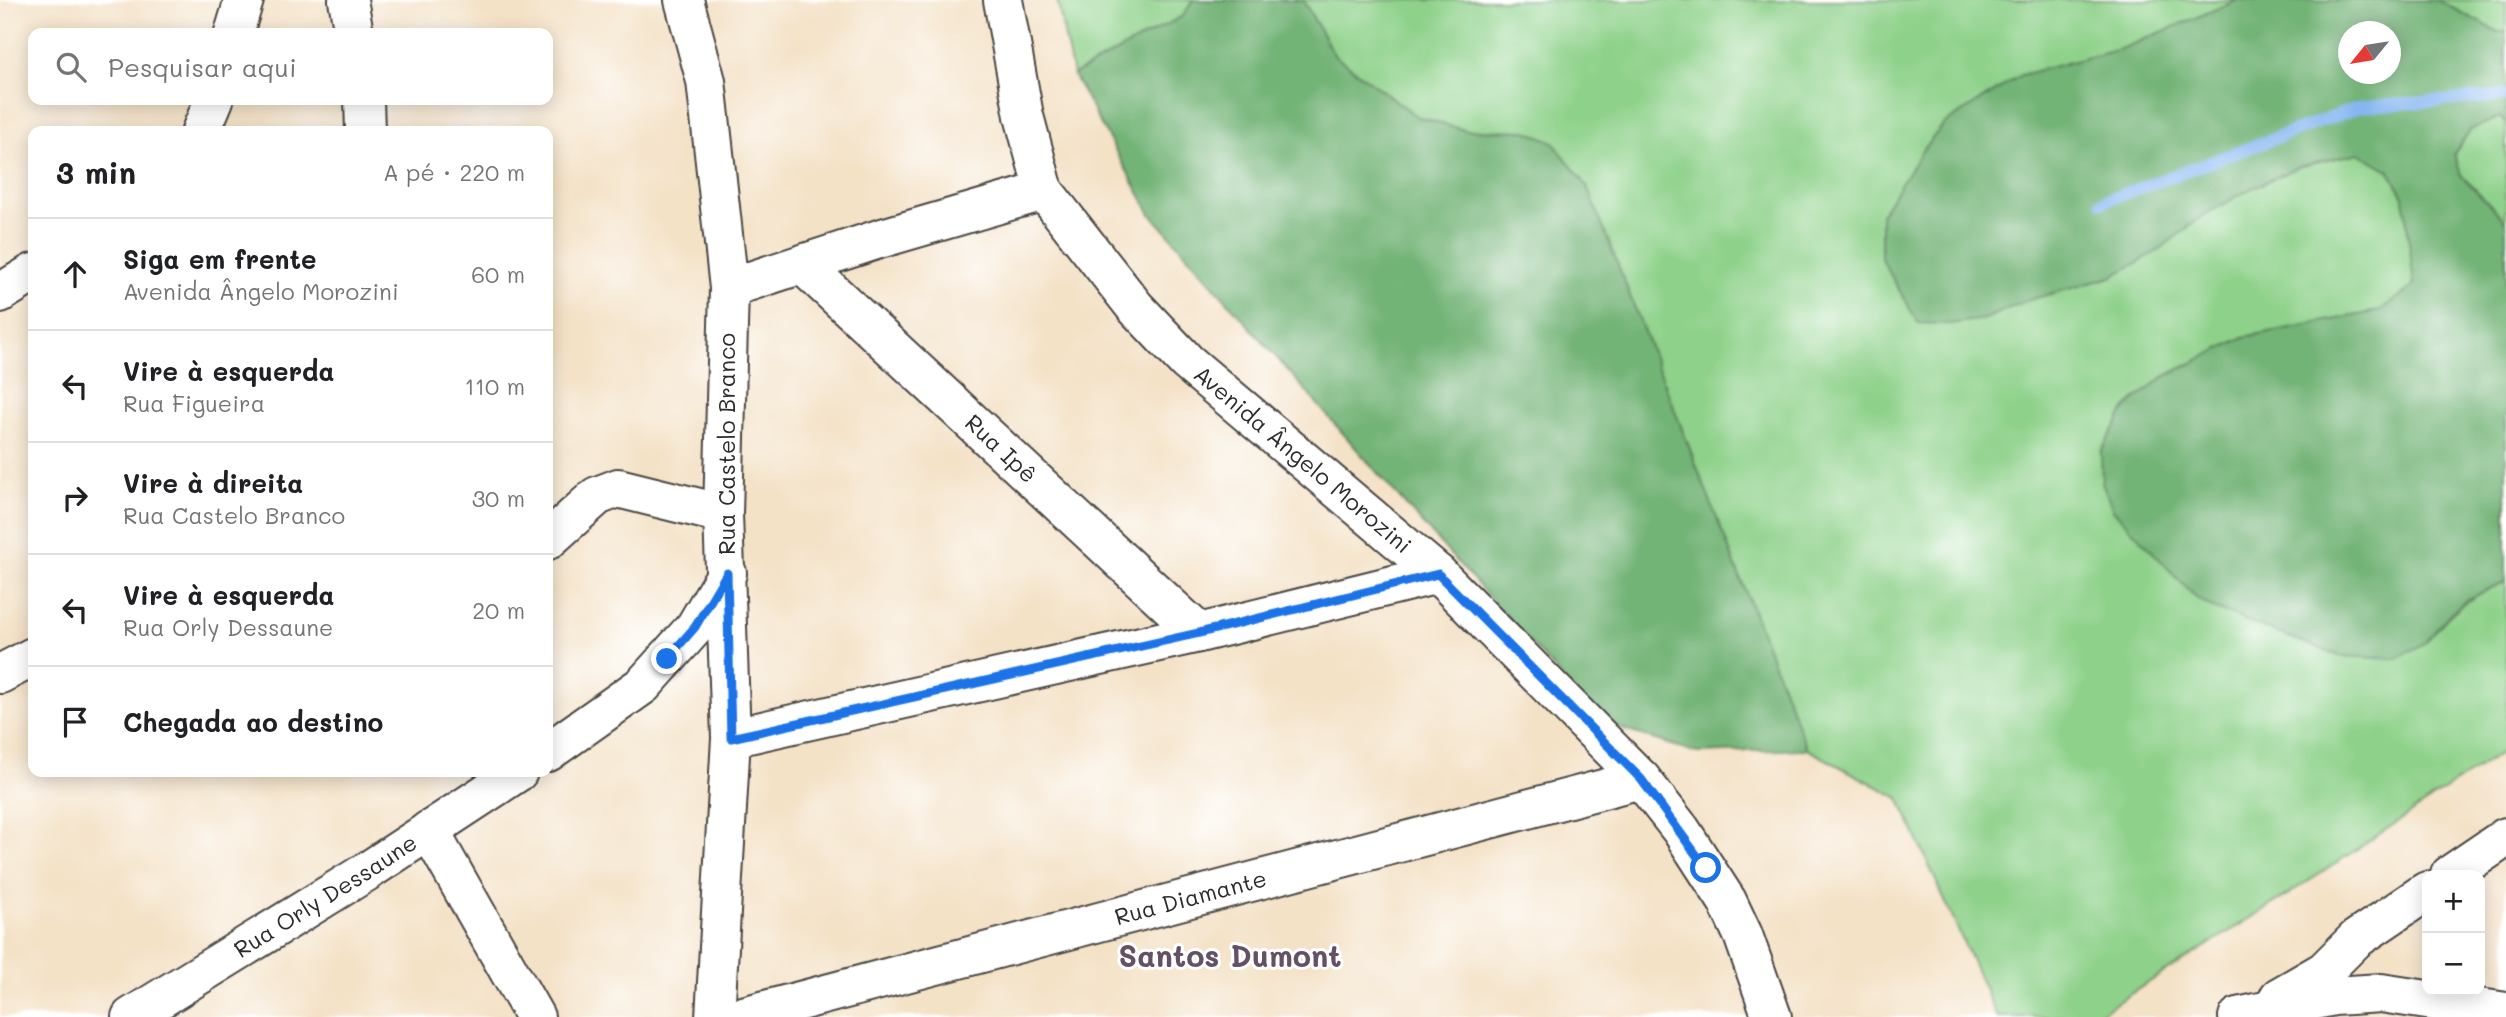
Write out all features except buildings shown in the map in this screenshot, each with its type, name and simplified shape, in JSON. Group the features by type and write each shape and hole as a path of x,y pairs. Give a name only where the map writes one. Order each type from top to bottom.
{"street":[{"path":"236,28 244,0"},
{"path":"348,0 353,28"},
{"name":"Rua Castelo Branco","path":"684,0 706,81 729,288 723,514 731,738 715,1017"},
{"name":"Avenida Ângelo Morozini","path":"1003,0 1024,116 1044,191 1135,307 1187,362 1438,574 1641,779 1681,830 1727,901 1743,935 1766,1016"},
{"path":"203,126 212,105"},
{"path":"364,105 365,126"},
{"path":"729,288 879,239 1044,191"},
{"name":"Rua Ipê","path":"803,265 1199,633"},
{"path":"0,293 28,276"},
{"path":"553,536 597,496 618,488 723,514"},
{"path":"553,748 643,685 695,627 727,573"},
{"path":"731,738 1199,633 1438,574"},
{"path":"0,674 28,660"},
{"name":"Rua Orly Dessaune","path":"131,1017 510,777"},
{"name":"Rua Diamante","path":"739,1017 1641,779"},
{"path":"429,830 535,1017"},
{"path":"2457,870 2506,837"},
{"path":"2246,1014 2324,971 2356,939 2422,894"},
{"path":"2246,1014 2334,996 2381,993 2506,1012"}],"green space":[{"path":"1057,0 1193,0 1183,16 1073,75"},
{"path":"1193,0 1303,0 1334,55 1418,117 1465,130 1526,131 1552,141 1587,186 1807,749 1697,753 1603,723 1402,501 1151,214 1073,75 1183,16"},
{"path":"1303,0 2238,0 2121,49 2021,75 1945,123 1921,152 1948,324 1985,319 2025,301 2111,277 2156,252 2201,217 2250,189 2298,167 2359,153 2389,170 2404,197 2414,286 2379,311 2244,337 2162,378 2126,408 2101,452 2195,597 2213,608 2339,656 2426,642 2462,606 2506,581 2506,749 2320,874 2094,1017 1997,1017 1899,798 1807,749 1587,186 1552,141 1526,131 1465,130 1418,117 1334,55"},
{"path":"2238,0 2437,0 2498,32 2506,31 2506,123 2500,117 2470,130 2454,154 2461,175 2506,221 2506,581 2467,599 2450,613 2426,642 2396,659 2340,656 2213,608 2195,597 2113,510 2102,482 2101,452 2126,408 2162,378 2244,337 2379,311 2414,286 2404,197 2389,170 2359,153 2298,167 2250,189 2201,217 2156,252 2111,277 2025,301 1985,319 1948,324 1918,323 1881,258 1881,214 1921,152 1945,123 2021,75 2121,49"},
{"path":"2437,0 2506,0 2506,31 2498,32"},
{"path":"2500,117 2506,123 2506,221 2461,175 2454,154 2470,130"}],"waterway":[{"path":"2102,202 2360,107 2506,96"}],"district":[{"name":"Santos Dumont","path":"1230,957"}],"route":[{"path":"667,659 695,627 727,573 731,738 1199,633 1438,574 1641,779 1681,830 1706,868"}]}
